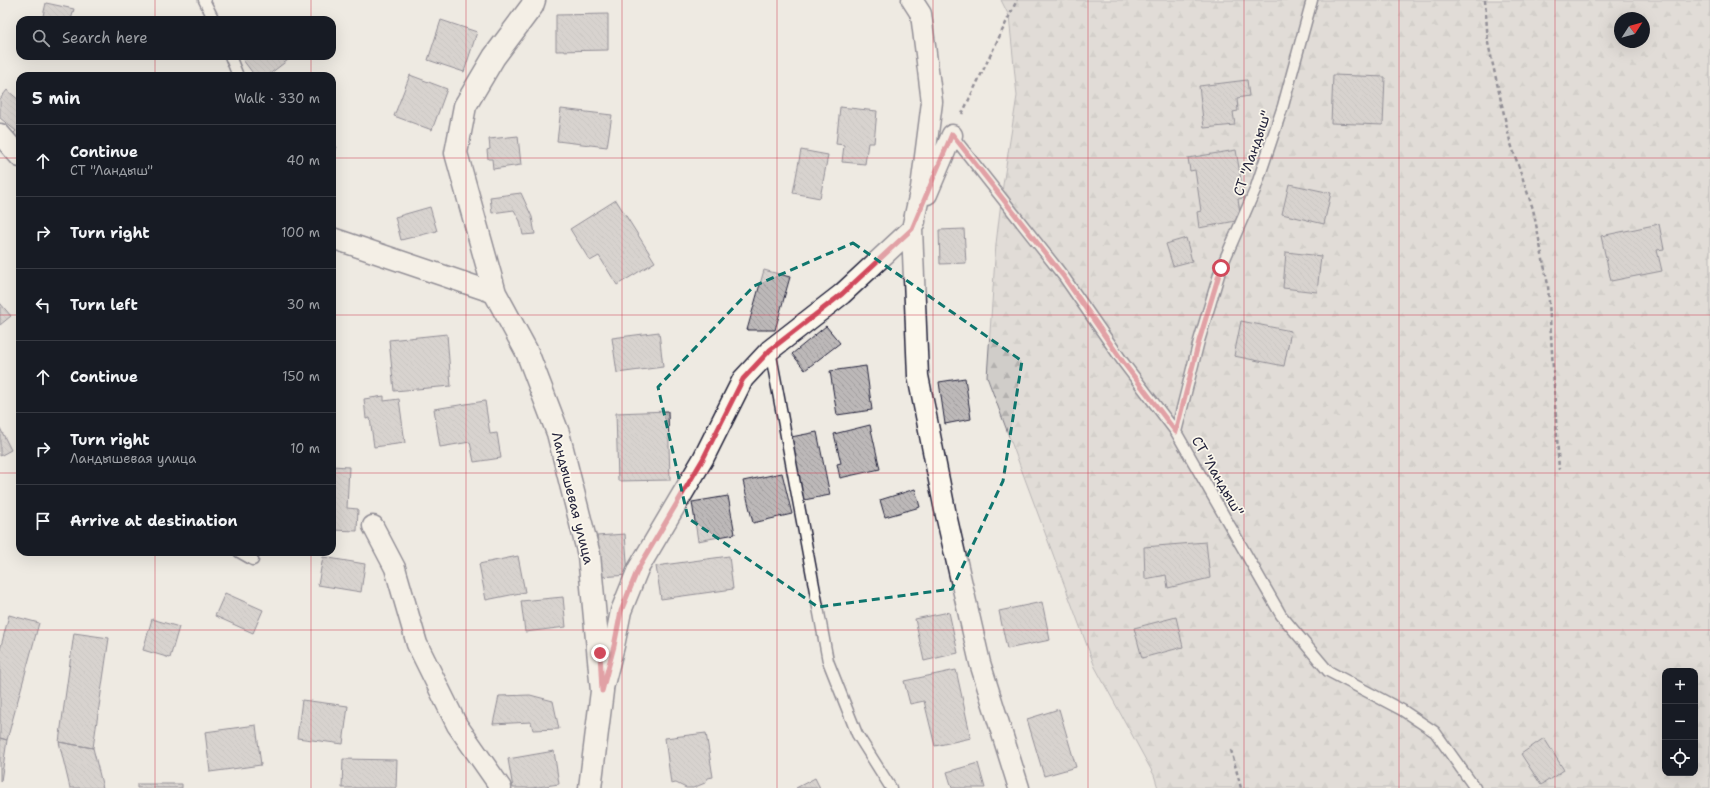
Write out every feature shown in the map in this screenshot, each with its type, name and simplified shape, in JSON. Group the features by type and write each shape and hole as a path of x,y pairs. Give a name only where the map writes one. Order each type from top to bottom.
{"street":[{"name":"Ландышевая улица","path":"534,0 532,6 494,57 465,106 456,153 495,293 527,352 558,433 589,555 602,691 590,788"},
{"path":"912,0 921,14 932,102 921,188 912,229 918,376 946,515 980,663 1019,788"},
{"path":"0,134 16,153"},
{"path":"602,691 614,646 621,611 638,569 703,459 743,379 770,350 842,294 912,229 952,134"},
{"path":"336,239 495,293"},
{"path":"373,526 394,568 416,644 457,725 501,788"}],"lane":[{"path":"204,0 212,16"},
{"name":"СТ \"Ландыш\"","path":"1312,0 1283,106 1255,190 1221,268 1199,341 1176,432 1281,615 1328,670 1402,710 1435,732 1475,788"},
{"path":"232,60 236,72"},
{"path":"952,134 1064,277 1123,362 1176,432"},
{"path":"770,350 828,661 857,734 891,788"},
{"path":"246,556 253,560"}],"path":[{"path":"952,134 1018,0"},
{"path":"1485,0 1488,43 1510,141 1533,209 1548,285 1559,470"},
{"path":"1231,750 1241,788"}],"highlighted area":[{"path":"853,243 1022,361 1003,481 952,589 818,607 688,518 658,387 754,286"}],"green space":[{"path":"1001,0 1710,0 1710,788 1158,788 1154,775 1095,667 987,377 996,244 1003,185 1017,96 1009,16"}],"building":[{"path":"46,3 74,9 72,16 43,16"},
{"path":"608,14 608,50 556,51 556,15"},
{"path":"441,20 477,32 464,72 428,60"},
{"path":"243,60 288,60 272,72 252,72"},
{"path":"410,75 447,89 432,130 394,116"},
{"path":"1333,75 1385,77 1383,125 1331,123"},
{"path":"1247,80 1249,96 1237,98 1238,111 1233,112 1235,125 1204,128 1199,86"},
{"path":"7,90 16,98 16,131 0,118 0,99"},
{"path":"840,107 877,111 874,143 868,143 865,164 842,162 844,145 836,144"},
{"path":"561,109 612,115 607,147 557,141"},
{"path":"518,136 521,165 493,169 492,159 488,159 487,150 490,149 489,139"},
{"path":"801,150 828,155 820,198 793,193"},
{"path":"1236,150 1244,198 1238,199 1241,220 1199,228 1197,212 1201,211 1195,170 1190,171 1188,158"},
{"path":"1289,184 1331,193 1324,224 1282,214"},
{"path":"521,193 532,217 535,234 523,235 520,221 514,210 492,213 490,197"},
{"path":"616,200 655,262 617,285 599,256 590,261 570,229"},
{"path":"430,207 437,231 401,240 395,217"},
{"path":"1659,224 1664,249 1657,250 1662,271 1611,281 1601,236"},
{"path":"964,229 966,263 940,264 939,230"},
{"path":"1186,238 1192,261 1173,266 1166,244"},
{"path":"1286,252 1321,256 1317,292 1283,288"},
{"path":"764,270 790,277 775,330 747,330"},
{"path":"0,303 11,316 0,325"},
{"path":"1241,321 1291,331 1284,366 1234,356"},
{"path":"826,326 840,343 805,370 792,354"},
{"path":"659,332 663,367 617,373 612,338"},
{"path":"447,334 451,386 394,391 389,340"},
{"path":"866,366 872,410 837,415 830,371"},
{"path":"965,378 971,419 945,424 939,382"},
{"path":"384,396 384,401 399,399 405,443 374,447 370,418 366,419 364,399"},
{"path":"485,401 490,434 497,433 501,458 474,462 470,442 440,447 434,409"},
{"path":"668,411 670,480 618,481 616,413"},
{"path":"870,425 880,469 840,478 837,464 841,463 834,434"},
{"path":"0,428 11,450 0,456"},
{"path":"817,432 830,495 799,501 786,438"},
{"path":"336,466 349,467 347,508 358,509 357,531 336,530"},
{"path":"782,473 792,514 753,523 743,481"},
{"path":"915,489 920,507 885,517 880,500"},
{"path":"728,496 735,534 698,541 692,502"},
{"path":"625,534 628,575 601,577 597,536"},
{"path":"1206,542 1210,578 1168,588 1166,575 1145,579 1144,547"},
{"path":"518,556 525,592 486,600 479,564"},
{"path":"729,556 733,589 661,599 656,566"},
{"path":"323,557 365,564 361,592 318,585"},
{"path":"225,593 263,610 253,633 215,616"},
{"path":"563,597 566,627 525,632 521,601"},
{"path":"1042,602 1050,640 1007,649 999,611"},
{"path":"949,612 958,653 924,661 915,619"},
{"path":"9,615 39,623 7,740 0,738 0,650"},
{"path":"1176,617 1183,647 1142,658 1134,628"},
{"path":"152,619 179,627 170,658 143,650"},
{"path":"74,633 109,638 93,748 59,742"},
{"path":"956,670 971,738 935,746 924,701 910,704 904,681"},
{"path":"530,695 553,701 559,729 533,730 531,722 493,724 499,696"},
{"path":"302,700 348,706 343,744 297,738"},
{"path":"1059,709 1076,767 1044,776 1027,719"},
{"path":"256,725 261,765 210,772 205,732"},
{"path":"706,733 713,777 708,778 705,783 693,788 686,788 676,783 671,784 665,738"},
{"path":"0,738 7,740 1,781 0,781"},
{"path":"1544,738 1564,770 1541,785 1521,754"},
{"path":"59,742 93,748 103,788 70,788"},
{"path":"554,751 559,784 531,788 513,788 508,759"},
{"path":"343,759 397,760 396,788 342,788"},
{"path":"978,763 985,788 952,788 947,772"},
{"path":"815,778 820,788 796,788"},
{"path":"137,784 182,784 182,788 137,788"}],"route":[{"path":"600,653 602,691 614,646 621,611 638,569 703,459 743,379 770,350 842,294 912,229 952,134 1064,277 1123,362 1176,432 1199,341 1221,268"}]}
